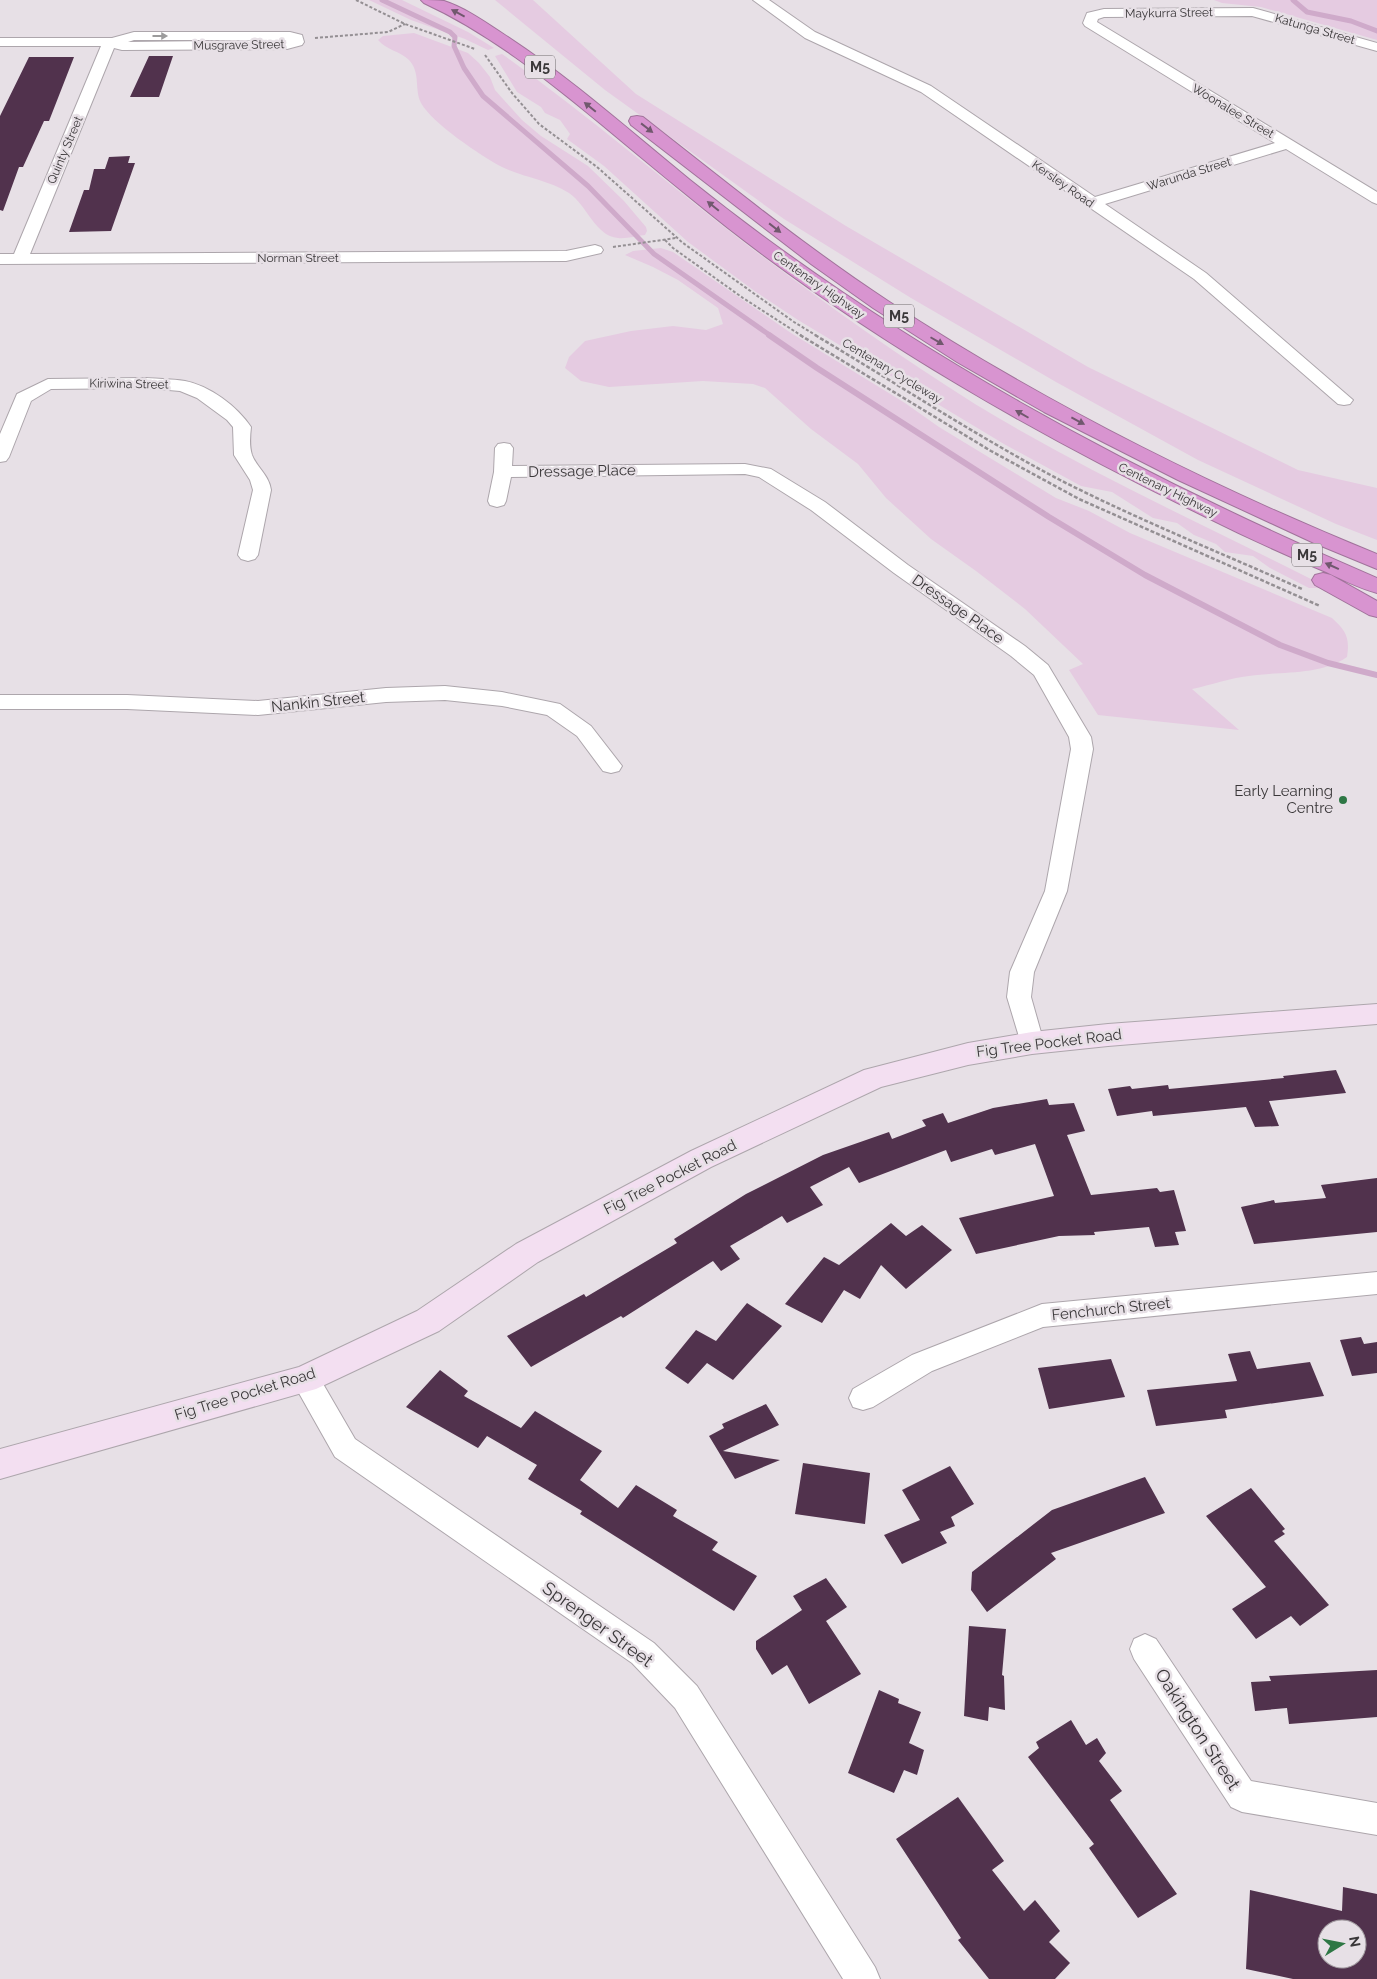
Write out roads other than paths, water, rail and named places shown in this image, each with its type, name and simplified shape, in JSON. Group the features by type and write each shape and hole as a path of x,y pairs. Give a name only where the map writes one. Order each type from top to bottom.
{"highway":[{"name":"Centenary Highway","path":"429,0 486,29 526,56 755,240 874,324 1021,414 1086,449 1236,524 1377,586"},
{"name":"M5","path":"464,0 496,16 526,35 608,98"},
{"name":"Centenary Highway","path":"624,110 794,243 872,299 929,336 1072,418 1170,469 1377,562"},
{"path":"1236,524 1268,551 1377,610"}],"main road":[{"name":"Fig Tree Pocket Road","path":"0,1464 305,1379 428,1320 527,1253 692,1164 874,1078 968,1054 1032,1043 1108,1035 1377,1014"}],"street":[{"name":"Kersley Road","path":"760,0 810,35 926,89 1200,276 1344,400"},
{"name":"Maykurra Street","path":"1090,23 1092,16 1104,14 1253,12"},
{"name":"Katunga Street","path":"1253,12 1377,47"},
{"name":"Woonalee Street","path":"1090,23 1377,199"},
{"name":"Musgrave Street","path":"0,42 111,42 134,36 290,36 297,38 297,40"},
{"name":"Quinty Street","path":"20,259 111,42"},
{"name":"Warunda Street","path":"1091,203 1288,144"},
{"name":"Norman Street","path":"0,259 566,256 595,250"},
{"name":"Kiriwina Street","path":"0,457 23,398 48,384 146,383 183,386 203,394 233,416 242,427 242,449 244,456 260,479 262,490 248,554"},
{"path":"497,501 503,472 504,448"},
{"name":"Dressage Place","path":"503,472 745,469 765,473 818,506 901,569 1018,651 1041,670 1080,736 1082,749 1056,890 1022,972 1019,997 1032,1043"},
{"name":"Nankin Street","path":"0,702 127,702 258,708 386,695 445,693 502,699 553,709 584,731 611,766"},
{"name":"Fenchurch Street","path":"863,1398 922,1363 1042,1316 1377,1283"},
{"name":"Sprenger Street","path":"305,1379 345,1448 643,1653 686,1697 863,1979"},
{"name":"Oakington Street","path":"1145,1648 1242,1796 1377,1819"}],"waterway":[{"path":"382,0 450,32 455,37 454,46 464,68 483,96 588,186 654,254 771,336"},
{"path":"1293,0 1307,12 1351,21 1377,31"},
{"path":"769,335 817,368 1049,517 1145,575 1280,645 1328,663 1377,675"}],"place":[{"name":"Early Learning Centre","path":"1343,800"}]}
